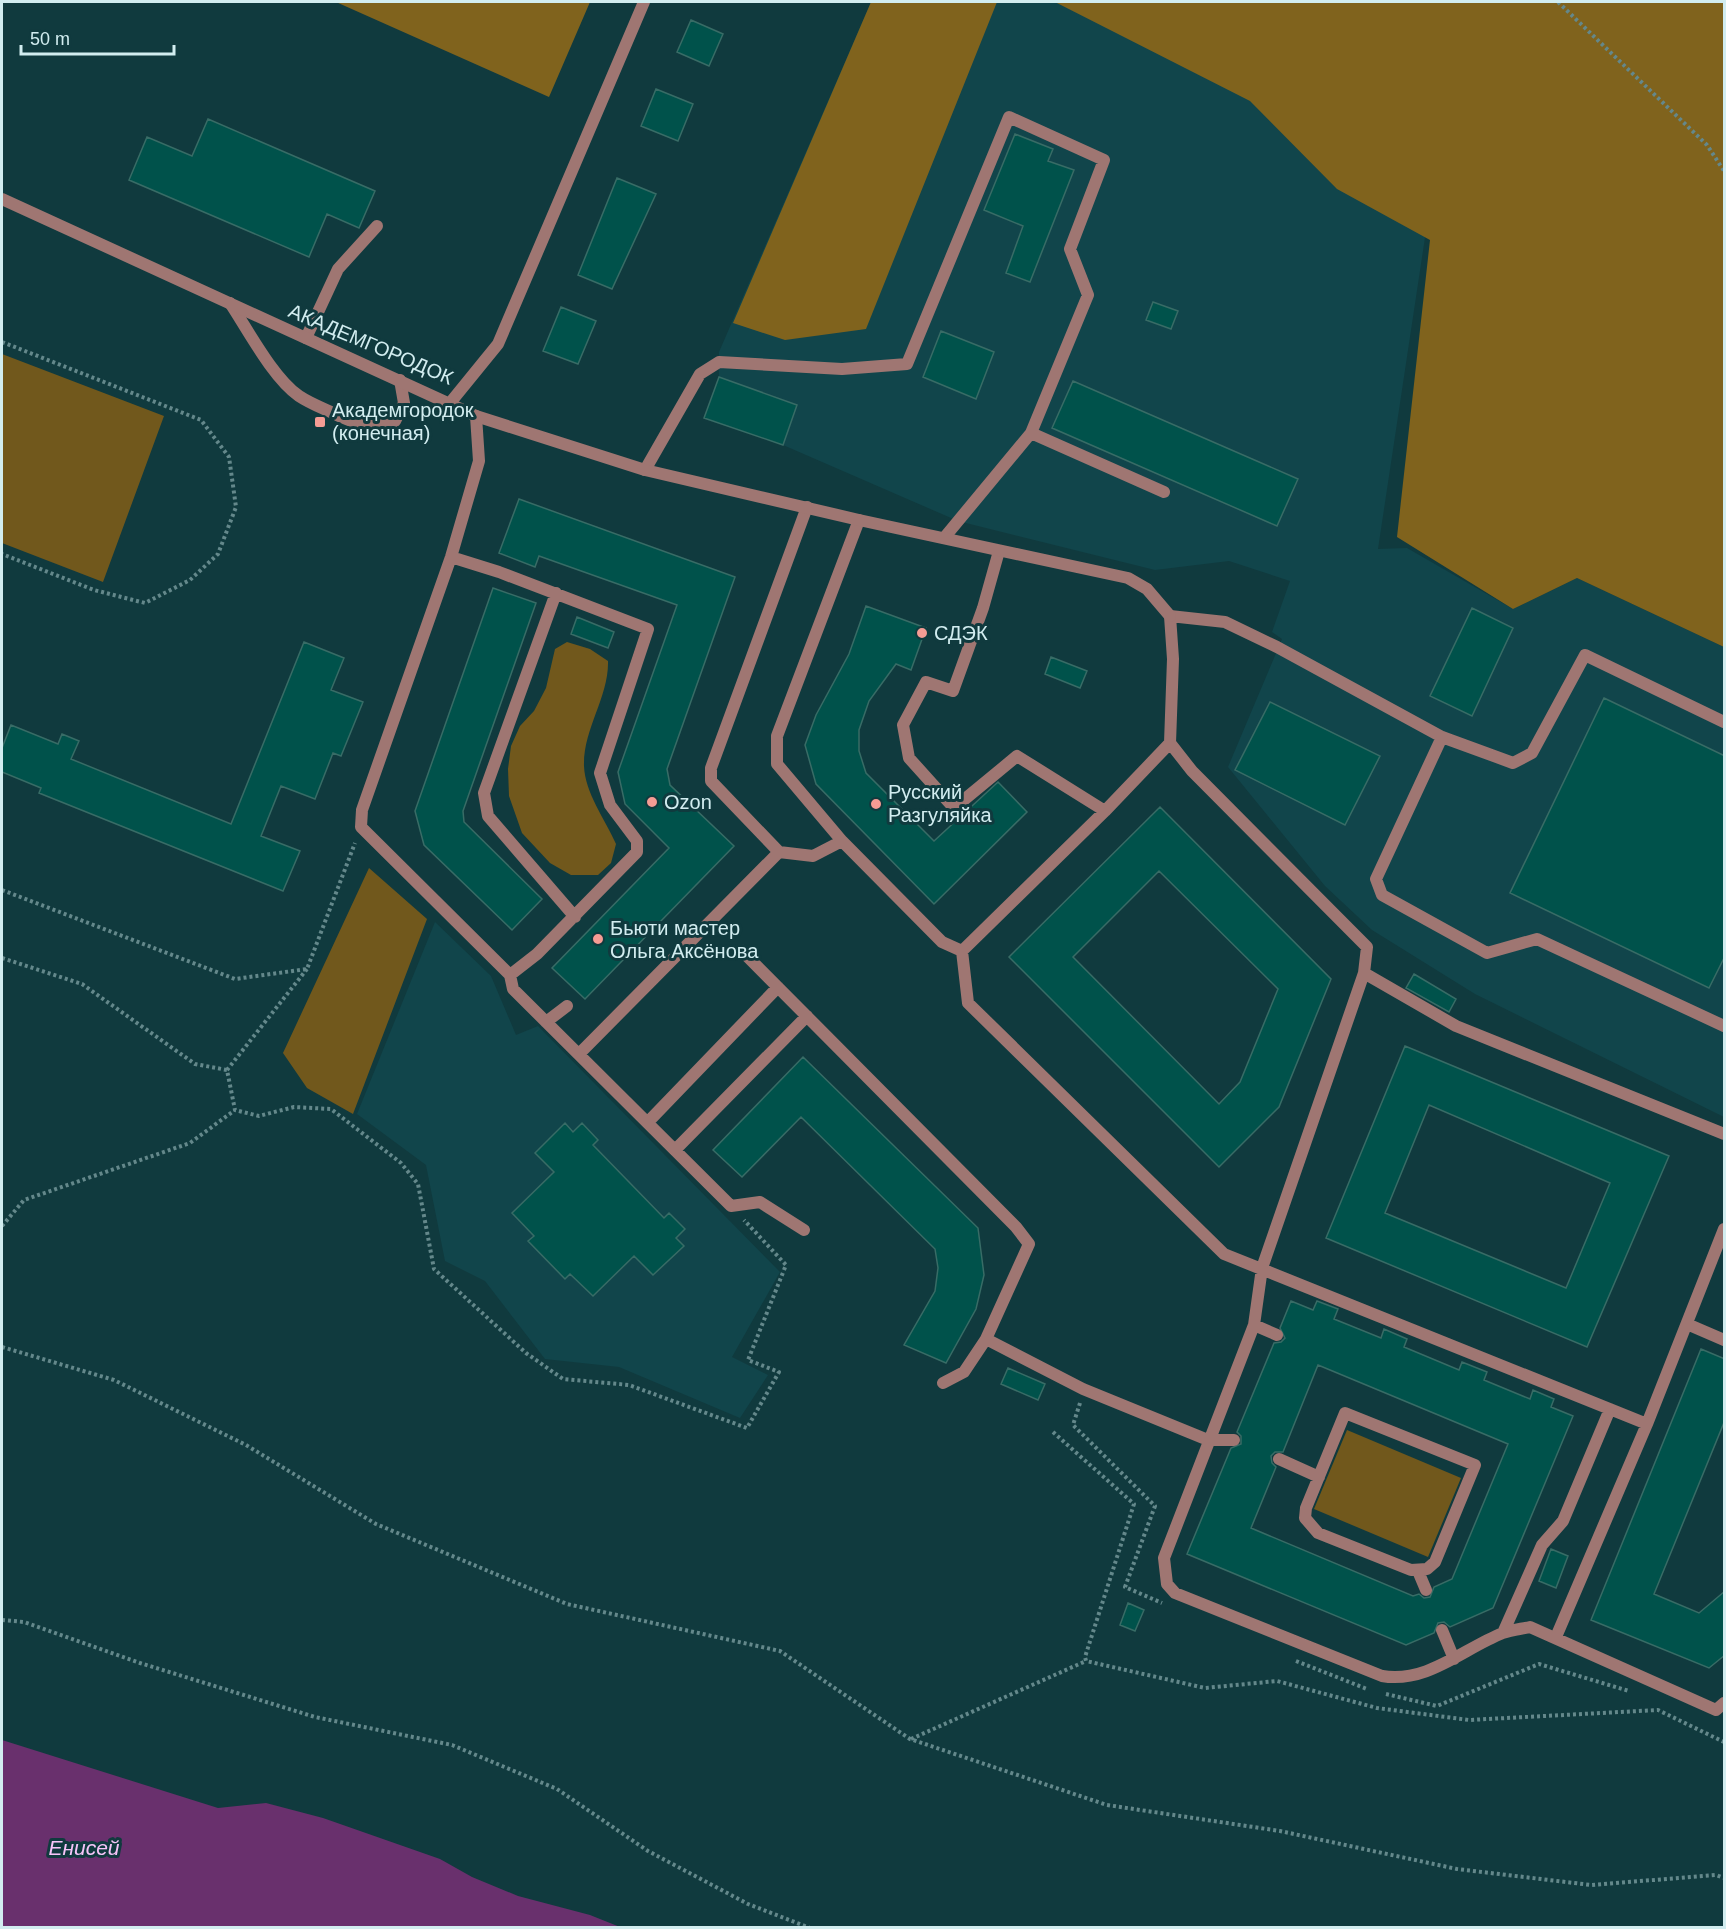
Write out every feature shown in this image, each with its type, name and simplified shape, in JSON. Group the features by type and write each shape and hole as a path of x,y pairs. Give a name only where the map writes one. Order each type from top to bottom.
{"street":[{"name":"АКАДЕМГОРОДОК","path":"2,199 450,403 498,344 644,2"},
{"path":"645,470 700,374 719,362 842,369 907,364 1009,117 1104,160 1070,249 1088,295 1031,433 944,538"},
{"path":"306,338 338,269 377,226"},
{"path":"230,303 269,363 298,396 326,410 356,423 376,428 395,422 404,403 400,380"},
{"path":"450,403 477,416 645,470 860,520 1128,578 1147,589 1170,616 1173,659 1170,743 1192,771 1367,947 1364,973 1262,1268 1254,1325 1164,1558 1167,1584 1175,1593 1382,1676 1395,1678 1409,1676 1454,1659 1503,1633 1530,1627 1716,1710 1725,1703"},
{"path":"477,416 479,461 451,557 362,810 361,827 510,975 513,989 731,1206 760,1202 804,1230"},
{"path":"1031,433 1164,492"},
{"path":"807,507 711,768 711,781 779,852 813,856 842,842"},
{"path":"860,520 777,736 777,764 842,842 942,942 962,951"},
{"path":"999,551 983,608 953,691 926,681 903,725 909,758 954,808 1017,756 1105,811"},
{"path":"451,557 556,593 648,629 600,773 610,805 639,846 575,917 537,954 510,975"},
{"path":"556,593 484,793 488,816 575,917"},
{"path":"1170,616 1225,622 1277,647 1442,737 1513,763 1532,753 1585,655 1725,722"},
{"path":"1442,737 1376,879 1382,895 1487,953 1537,939 1725,1026"},
{"path":"962,951 1105,811 1170,743"},
{"path":"579,1054 779,852"},
{"path":"741,950 1016,1227 1029,1244 986,1339 964,1372 944,1383"},
{"path":"962,951 968,1002 1224,1254 1647,1424"},
{"path":"1364,973 1456,1026 1725,1134"},
{"path":"648,1122 778,987"},
{"path":"546,1022 567,1006"},
{"path":"676,1149 807,1016"},
{"path":"1556,1637 1647,1424 1725,1230"},
{"path":"1687,1324 1725,1340"},
{"path":"1254,1325 1277,1335"},
{"path":"986,1339 1083,1389 1208,1440 1234,1440"},
{"path":"1503,1633 1542,1545 1563,1521 1610,1409"},
{"path":"1345,1413 1475,1465 1435,1562 1427,1569 1418,1571 1318,1533 1305,1518 1306,1508 1345,1413"},
{"path":"1280,1459 1319,1477"},
{"path":"1418,1571 1426,1590"},
{"path":"1443,1630 1454,1659"}],"path":[{"path":"1558,2 1707,145 1725,171"},
{"path":"2,342 201,420 229,457 236,507 218,554 190,580 145,603 94,590 2,554"},
{"path":"227,1070 308,969 361,827"},
{"path":"2,890 235,979 308,969"},
{"path":"2,958 82,984 195,1064 227,1070"},
{"path":"227,1070 235,1110"},
{"path":"235,1110 259,1116 294,1107 331,1109 401,1163 418,1184 434,1269 526,1353 562,1379 629,1385 747,1428 779,1372 748,1360 786,1265 731,1206"},
{"path":"2,1226 24,1200 190,1143 235,1110"},
{"path":"2,1347 114,1380 246,1445 376,1524 567,1604 780,1651 910,1739 1107,1805 1280,1831 1457,1869 1591,1884 1716,1875 1725,1878"},
{"path":"1083,1389 1073,1425 1155,1506 1125,1587 1168,1606"},
{"path":"2,1620 24,1622 140,1663 315,1717 452,1745 557,1789 648,1851 748,1904 810,1928"},
{"path":"1288,1658 1354,1686 1374,1691"},
{"path":"910,1739 1086,1661"},
{"path":"1385,1693 1437,1706 1539,1664 1635,1692"}],"shaded area":[{"path":"336,2 590,2 549,97"},
{"path":"871,2 1428,2 1456,32 1378,549 1407,548 1513,609 1577,578 1724,647 1724,1117 1475,994 1372,930 1325,886 1228,767 1282,639 1272,632 1290,581 1229,561 1155,570 958,521 783,445 704,418 719,377 719,352"},
{"path":"871,2 997,2 866,329 785,340 733,323"},
{"path":"1055,2 1724,2 1724,647 1577,578 1513,609 1397,537 1430,240 1337,189 1250,101"},
{"path":"2,354 164,416 103,582 2,543"},
{"path":"567,642 590,649 608,661 605,687 587,739 584,766 592,796 616,844 611,863 598,875 571,875 550,863 522,833 509,796 508,769 511,746 520,726 534,711 546,688 555,649"},
{"path":"369,868 427,919 353,1114 307,1088 283,1053"},
{"path":"435,922 491,976 516,1035 538,1026 780,1272 732,1357 768,1375 740,1418 619,1367 545,1359 485,1281 445,1261 426,1165 357,1114"},
{"path":"1347,1430 1461,1478 1428,1557 1314,1509"}],"water":[{"name":"Енисей","path":"2,1740 218,1808 266,1803 323,1818 440,1859 472,1877 518,1896 590,1915 620,1927 2,1927"}],"building":[{"path":"691,20 723,34 709,66 677,52"},
{"path":"656,89 693,104 678,141 641,126"},
{"path":"208,119 375,191 359,228 327,214 309,257 129,180 147,137 192,156"},
{"path":"1015,134 1053,149 1048,161 1074,170 1030,282 1006,273 1023,226 984,210"},
{"path":"617,178 656,194 612,289 578,275"},
{"path":"1153,302 1178,311 1171,329 1146,320"},
{"path":"561,307 596,321 578,364 543,351"},
{"path":"941,331 994,352 976,399 923,377"},
{"path":"719,377 797,405 783,445 704,418"},
{"path":"1073,381 1298,479 1277,526 1052,428"},
{"path":"519,499 735,577 667,769 670,785 734,846 585,999 552,968 669,848 625,804 618,772 677,605 539,556 535,567 499,553"},
{"path":"493,588 536,603 463,811 464,822 542,899 512,930 424,845 415,811"},
{"path":"866,606 926,628 911,670 896,664 869,701 859,730 859,751 866,773 934,841 998,782 1027,812 934,904 816,784 805,745 816,715 849,654"},
{"path":"1472,608 1513,628 1472,716 1430,696"},
{"path":"577,617 614,632 608,648 571,634"},
{"path":"304,642 344,658 331,690 363,702 341,756 333,753 315,799 281,786 261,836 300,851 283,891 39,793 41,788 2,772 2,748 11,725 58,744 62,734 79,741 71,759 231,824"},
{"path":"1051,657 1087,671 1080,688 1045,674"},
{"path":"1604,698 1725,756 1725,956 1709,988 1510,893"},
{"path":"1270,702 1380,756 1345,825 1235,770"},
{"path":"1160,807 1331,979 1279,1107 1219,1167 1009,957","holes":["1159,871 1278,989 1240,1082 1219,1104 1073,957"]},
{"path":"1414,974 1456,999 1449,1012 1406,988"},
{"path":"1405,1046 1669,1156 1587,1347 1326,1238","holes":["1429,1105 1610,1183 1566,1288 1385,1213"]},
{"path":"803,1057 978,1228 984,1275 976,1309 946,1363 904,1345 935,1291 938,1268 935,1249 801,1117 742,1177 713,1150"},
{"path":"565,1123 573,1132 582,1123 598,1140 593,1145 664,1218 669,1213 685,1229 676,1238 684,1246 653,1275 634,1256 593,1296 570,1274 565,1279 528,1241 534,1236 512,1213 554,1172 535,1153"},
{"path":"1291,1301 1313,1310 1317,1301 1338,1309 1334,1319 1381,1338 1384,1329 1407,1339 1404,1347 1459,1370 1462,1362 1487,1372 1484,1380 1530,1399 1533,1390 1554,1399 1551,1407 1573,1416 1493,1608 1450,1627 1444,1622 1438,1623 1434,1633 1406,1645 1187,1554 1231,1448 1241,1444 1241,1436 1237,1432 1274,1343 1281,1342 1285,1338 1280,1328","holes":["1318,1365 1508,1444 1452,1579 1434,1587 1430,1597 1424,1598 1419,1594 1413,1596 1251,1528 1276,1467 1272,1463 1271,1456 1275,1452 1283,1452"]},
{"path":"1701,1349 1725,1359 1725,1420 1654,1594 1699,1613 1725,1591 1725,1655 1709,1668 1591,1620"},
{"path":"1008,1368 1045,1384 1038,1400 1001,1384"},
{"path":"1551,1549 1568,1556 1556,1588 1539,1581"},
{"path":"1128,1603 1144,1610 1135,1631 1120,1625"}],"place":[{"name":"Академгородок (конечная)","path":"320,422"},
{"name":"СДЭК","path":"922,633"},
{"name":"Ozon","path":"652,802"},
{"name":"Русский Разгуляйка","path":"876,804"},
{"name":"Бьюти мастер Oльга Аксёнова","path":"598,939"}]}
